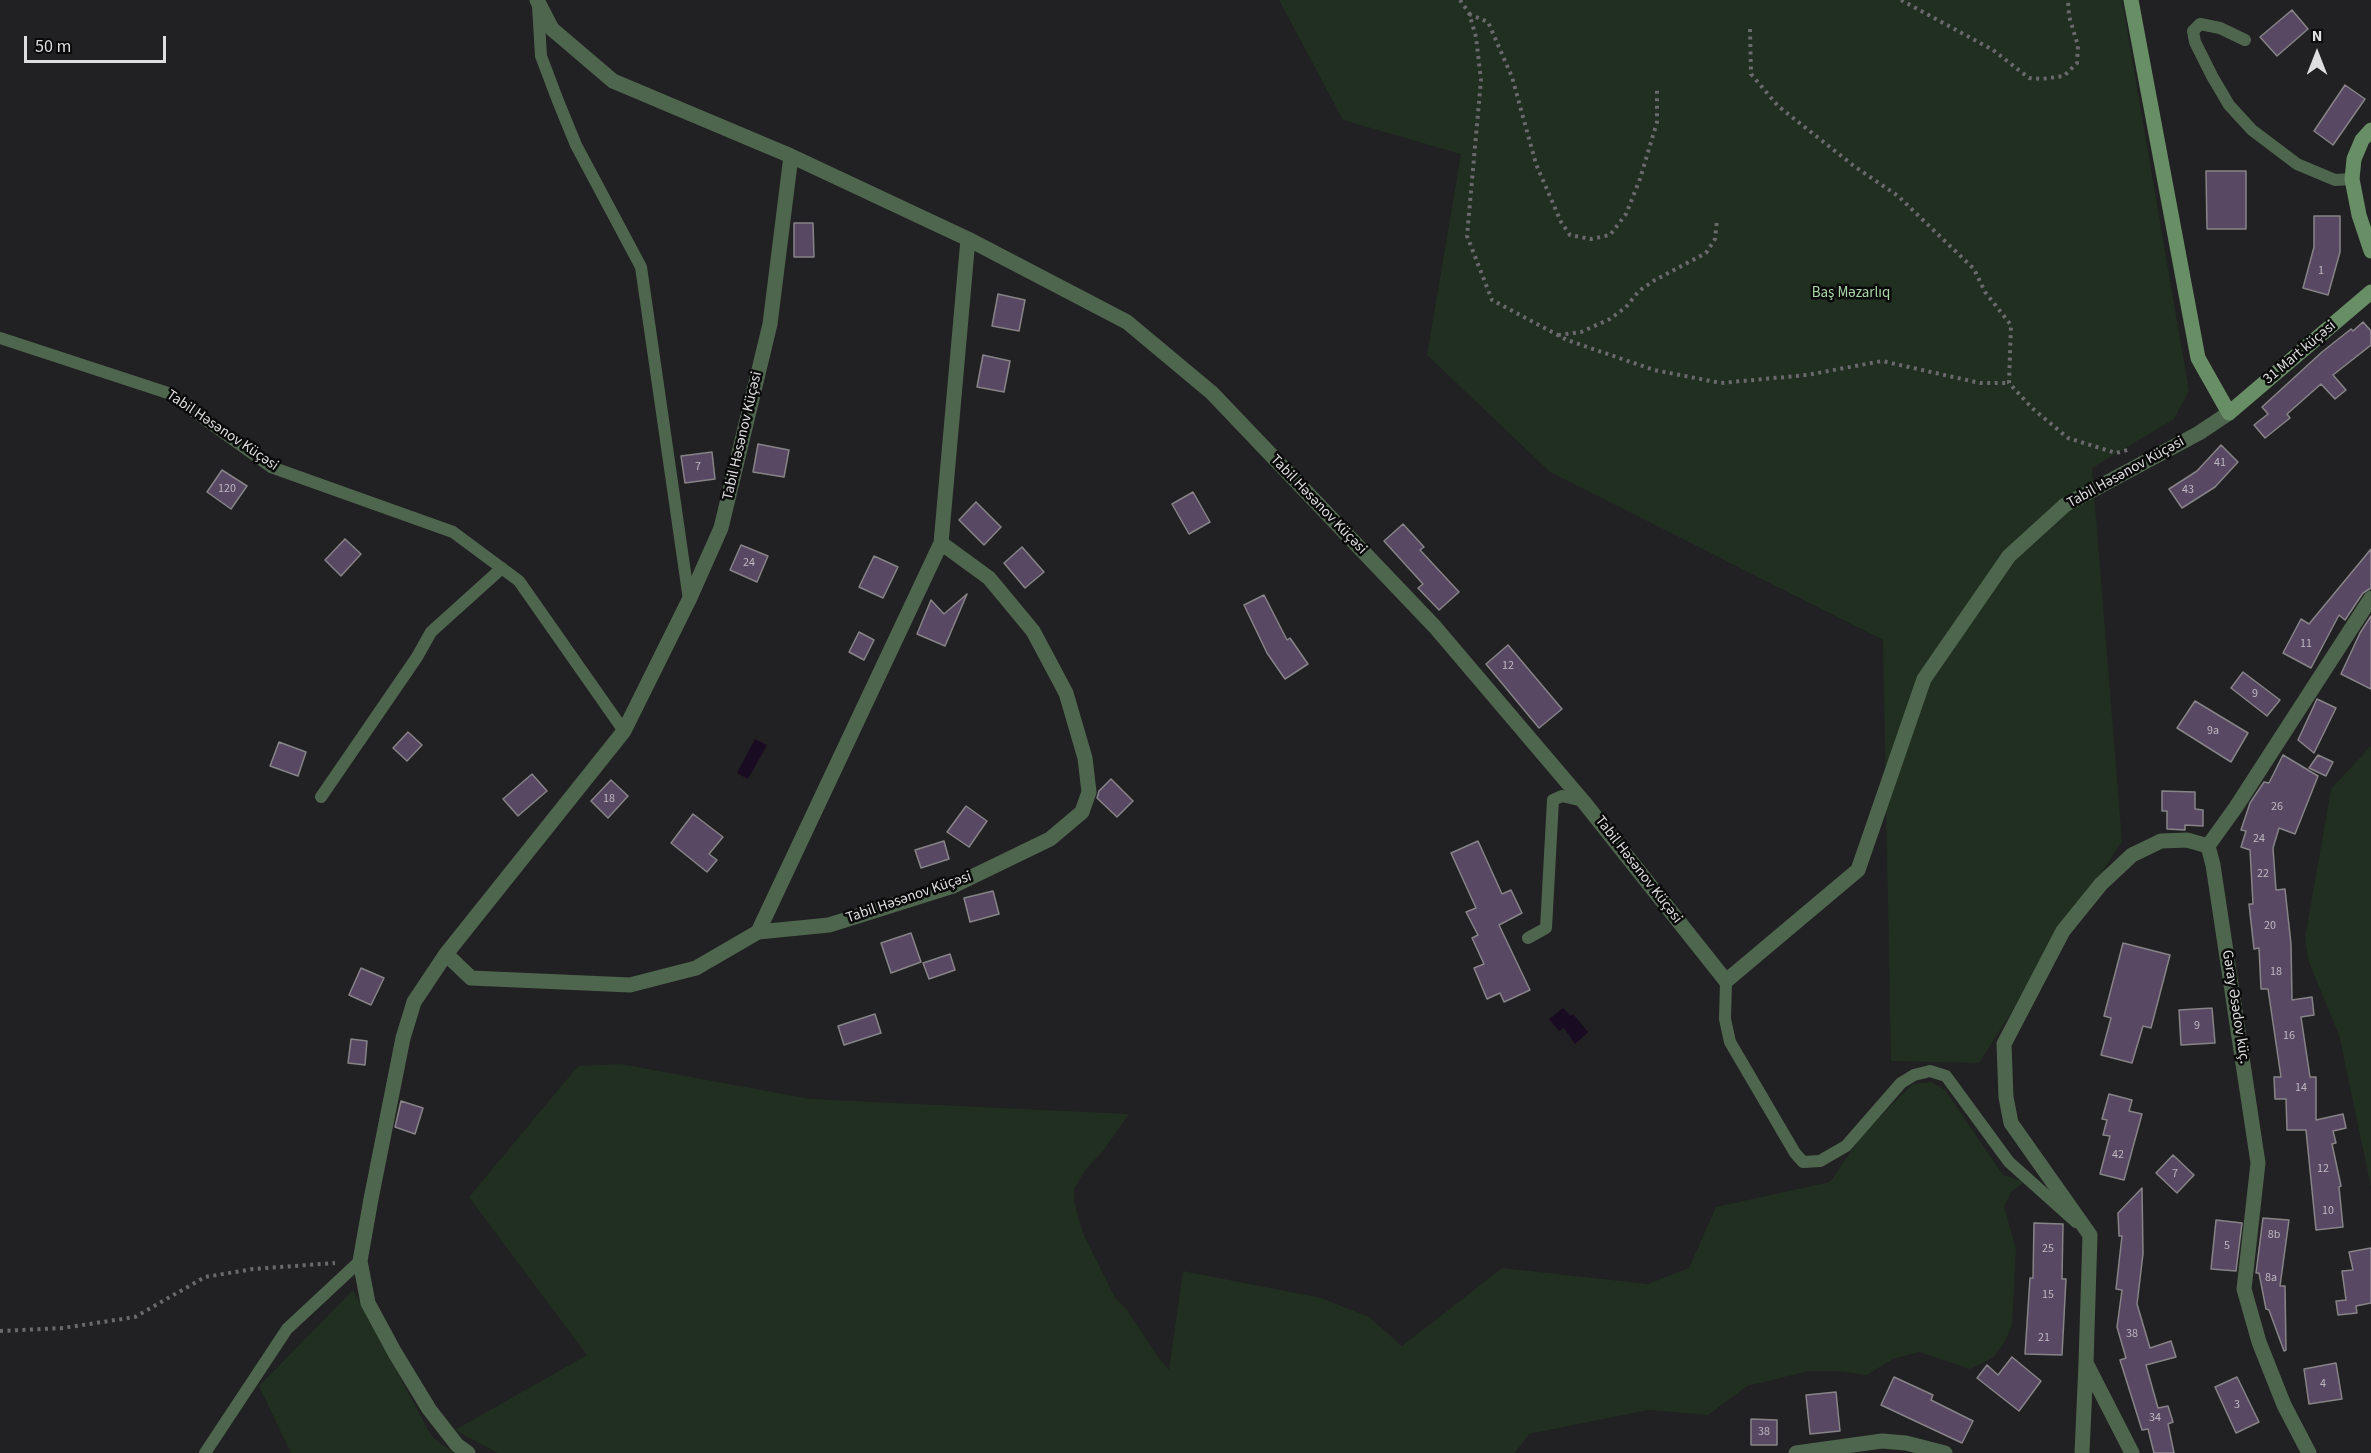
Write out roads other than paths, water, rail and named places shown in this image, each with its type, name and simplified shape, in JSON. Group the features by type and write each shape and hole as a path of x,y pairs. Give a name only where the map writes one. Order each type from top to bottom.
{"street":[{"path":"2131,0 2198,358 2229,413"},
{"name":"Tabil Həsənov Küçəsi","path":"537,1 552,29 613,81 791,156 968,239 1127,322 1212,393 1435,627 1583,801 1726,981 1857,870 1924,679 2009,556 2066,505 2199,434 2229,413"},
{"path":"2371,130 2362,140 2354,159 2352,179 2371,251"},
{"name":"Tabil Həsənov Küçəsi","path":"360,1261 404,1038 414,1002 446,954 624,731 722,528 770,324 791,156"},
{"path":"758,932 941,543 968,239"},
{"name":"31 Mart küçəsi","path":"2229,413 2371,292"},
{"name":"Tabil Həsənov Küçəsi","path":"446,954 471,978 630,985 696,968 758,932 829,925 954,886 1050,839 1082,812 1089,792 1085,758 1066,693 1033,631 989,578 941,543"},
{"path":"2082,1453 2090,1235 2011,1123 2006,1097 2004,1044 2062,931 2101,884 2132,855 2161,841 2187,840 2208,846 2236,807 2371,598"},
{"name":"Gəray Əsədov küç.","path":"2208,846 2215,876 2258,1163 2244,1289 2267,1363 2284,1405 2309,1453"},
{"path":"360,1261 368,1303 395,1353 429,1410 457,1445 468,1453"},
{"path":"2086,1363 2132,1453"},
{"path":"1796,1453 1882,1441 1906,1443 1945,1453"}],"lane":[{"path":"537,1 541,56 558,101 576,145 641,267 689,600"},
{"path":"2245,40 2220,28 2200,24 2193,31 2195,42 2229,105 2252,130 2297,164 2335,180 2352,179"},
{"name":"Tabil Həsənov Küçəsi","path":"0,338 168,393 271,467 453,532 519,581 624,731"},
{"path":"321,797 417,657 431,632 502,568"},
{"path":"1528,938 1546,928 1553,801 1562,796 1583,801"},
{"path":"1726,981 1725,1019 1730,1041 1795,1153 1803,1162 1820,1161 1846,1146 1901,1083 1914,1075 1930,1071 1946,1076 2009,1162 2090,1235"},
{"path":"205,1453 287,1329 360,1261"}],"park label":[{"name":"Baş Məzarlıq","path":"1851,294"}]}
